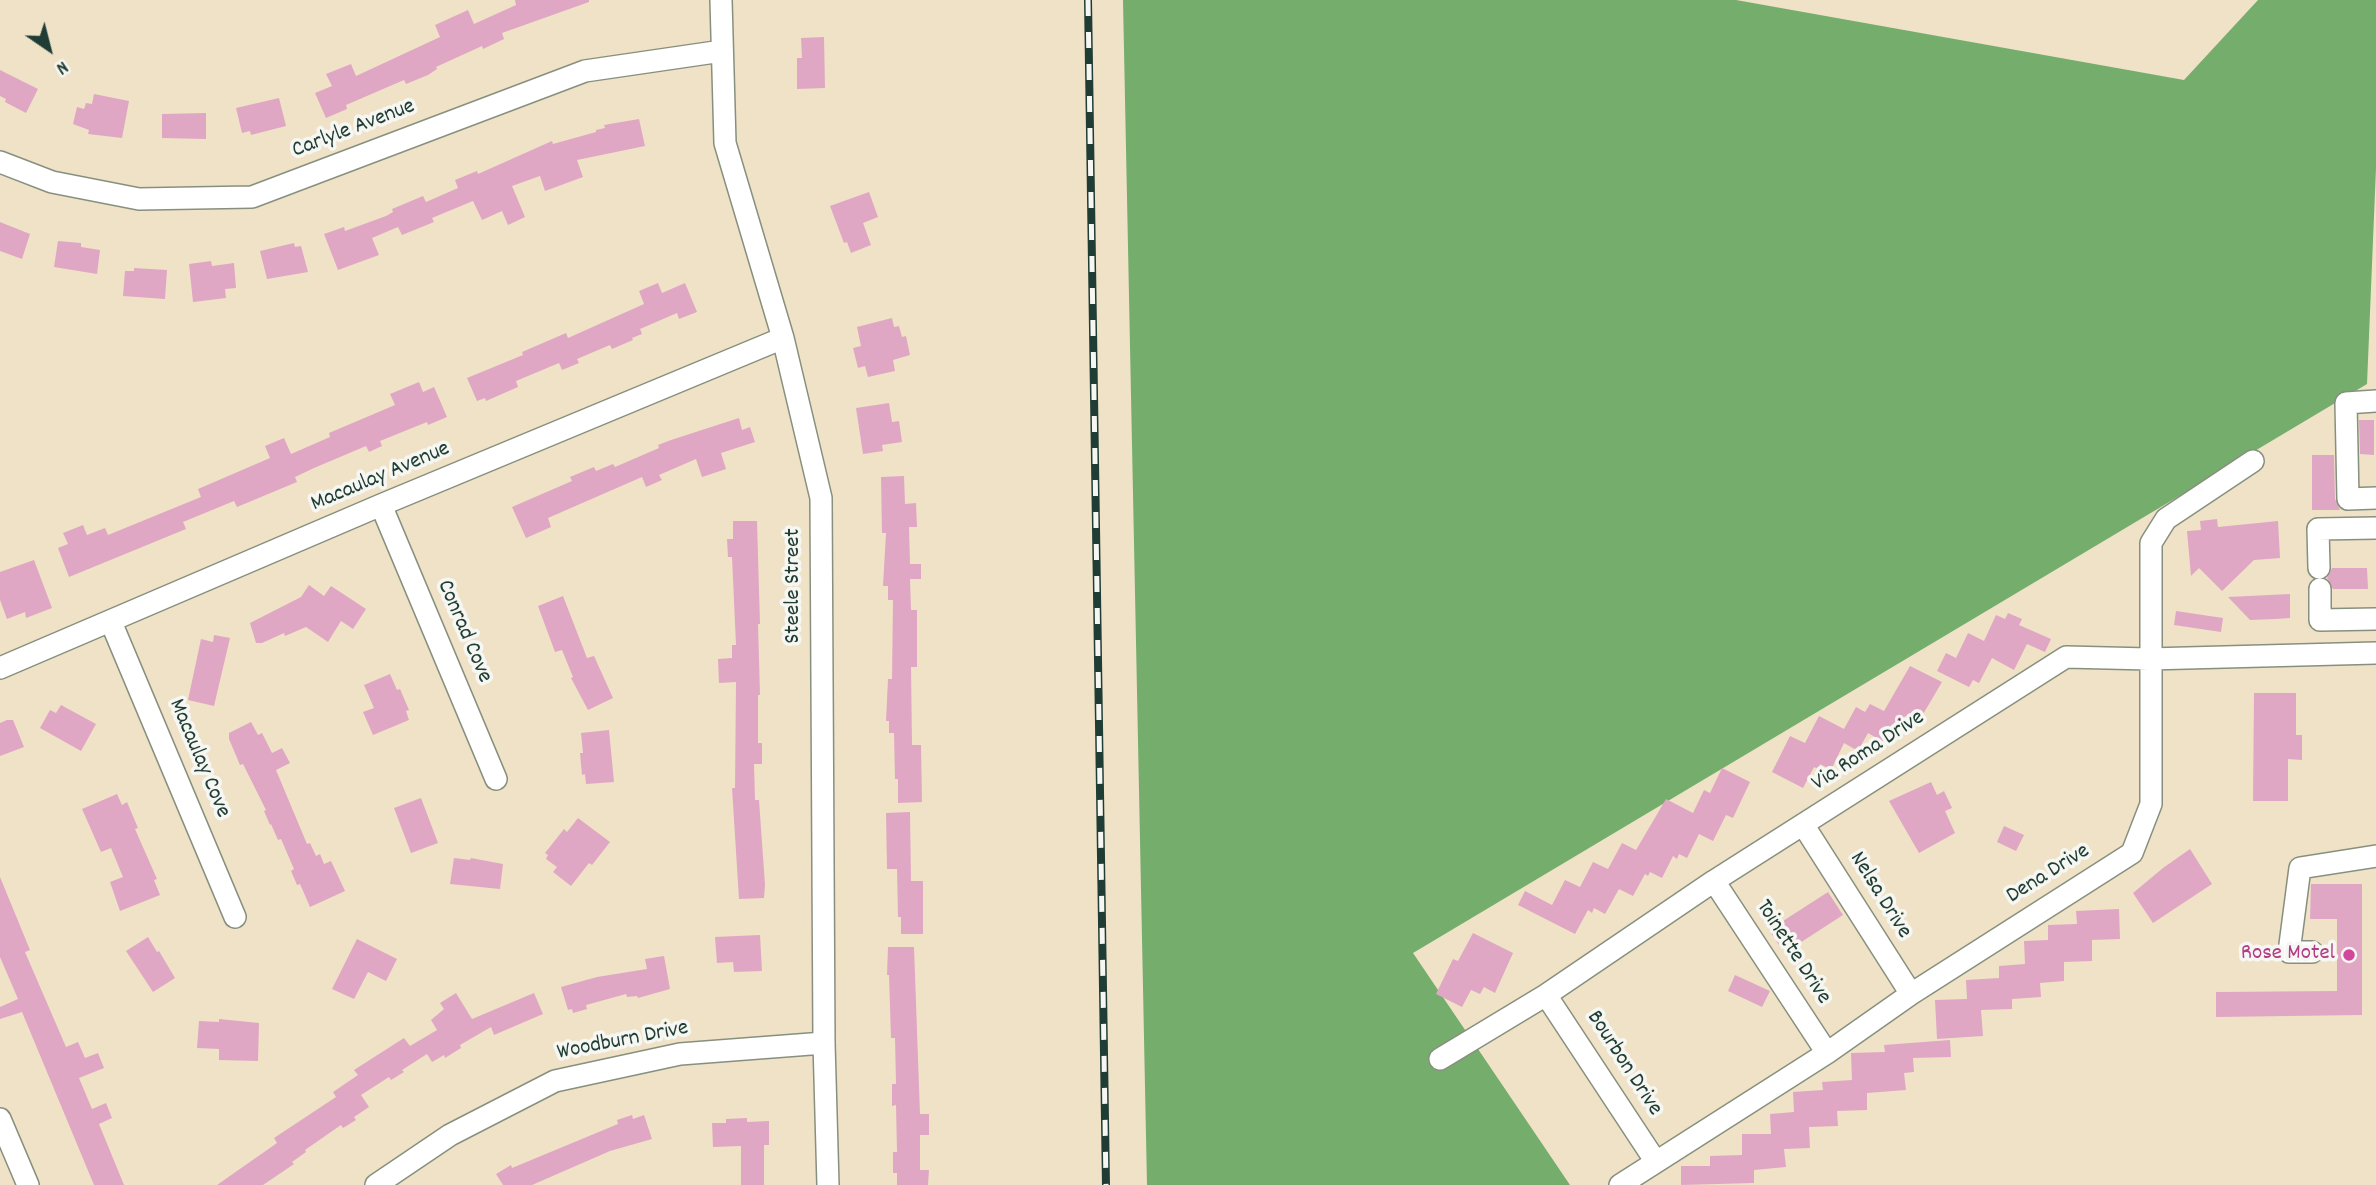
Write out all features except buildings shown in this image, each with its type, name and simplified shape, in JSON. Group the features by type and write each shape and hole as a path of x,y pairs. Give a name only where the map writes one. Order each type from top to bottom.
{"street":[{"name":"Steele Street","path":"721,0 725,143 783,338 821,498 824,1044 828,1185"},
{"name":"Carlyle Avenue","path":"0,162 52,182 139,199 252,197 585,71 722,51"},
{"name":"Macaulay Avenue","path":"0,668 381,505 783,338"},
{"path":"2376,401 2346,403 2348,499 2376,498"},
{"name":"Dena Drive","path":"1620,1185 2132,853 2151,804 2151,543 2166,519 2253,461"},
{"name":"Conrad Cove","path":"381,505 496,779"},
{"path":"2376,528 2318,529 2320,620 2376,619"},
{"name":"Macaulay Cove","path":"111,622 235,917"},
{"name":"Via Roma Drive","path":"1440,1059 1546,995 1714,881 2066,657 2150,659 2376,653"},
{"name":"Nelsa Drive","path":"1804,826 1911,994"},
{"path":"2312,952 2289,952 2300,868 2376,856"},
{"name":"Toinette Drive","path":"1714,881 1827,1053"},
{"name":"Bourbon Drive","path":"1546,995 1656,1162"},
{"name":"Woodburn Drive","path":"376,1185 450,1135 555,1081 680,1054 824,1044"},
{"path":"0,1119 28,1185"}],"green space":[{"path":"1123,0 1736,0 2184,80 2258,0 2376,0 2376,168 2367,384 1413,953 1570,1185 1147,1185"}],"railway":[{"path":"1088,0 1106,1185"}],"place":[{"name":"Rose Motel","path":"2349,955"}]}
